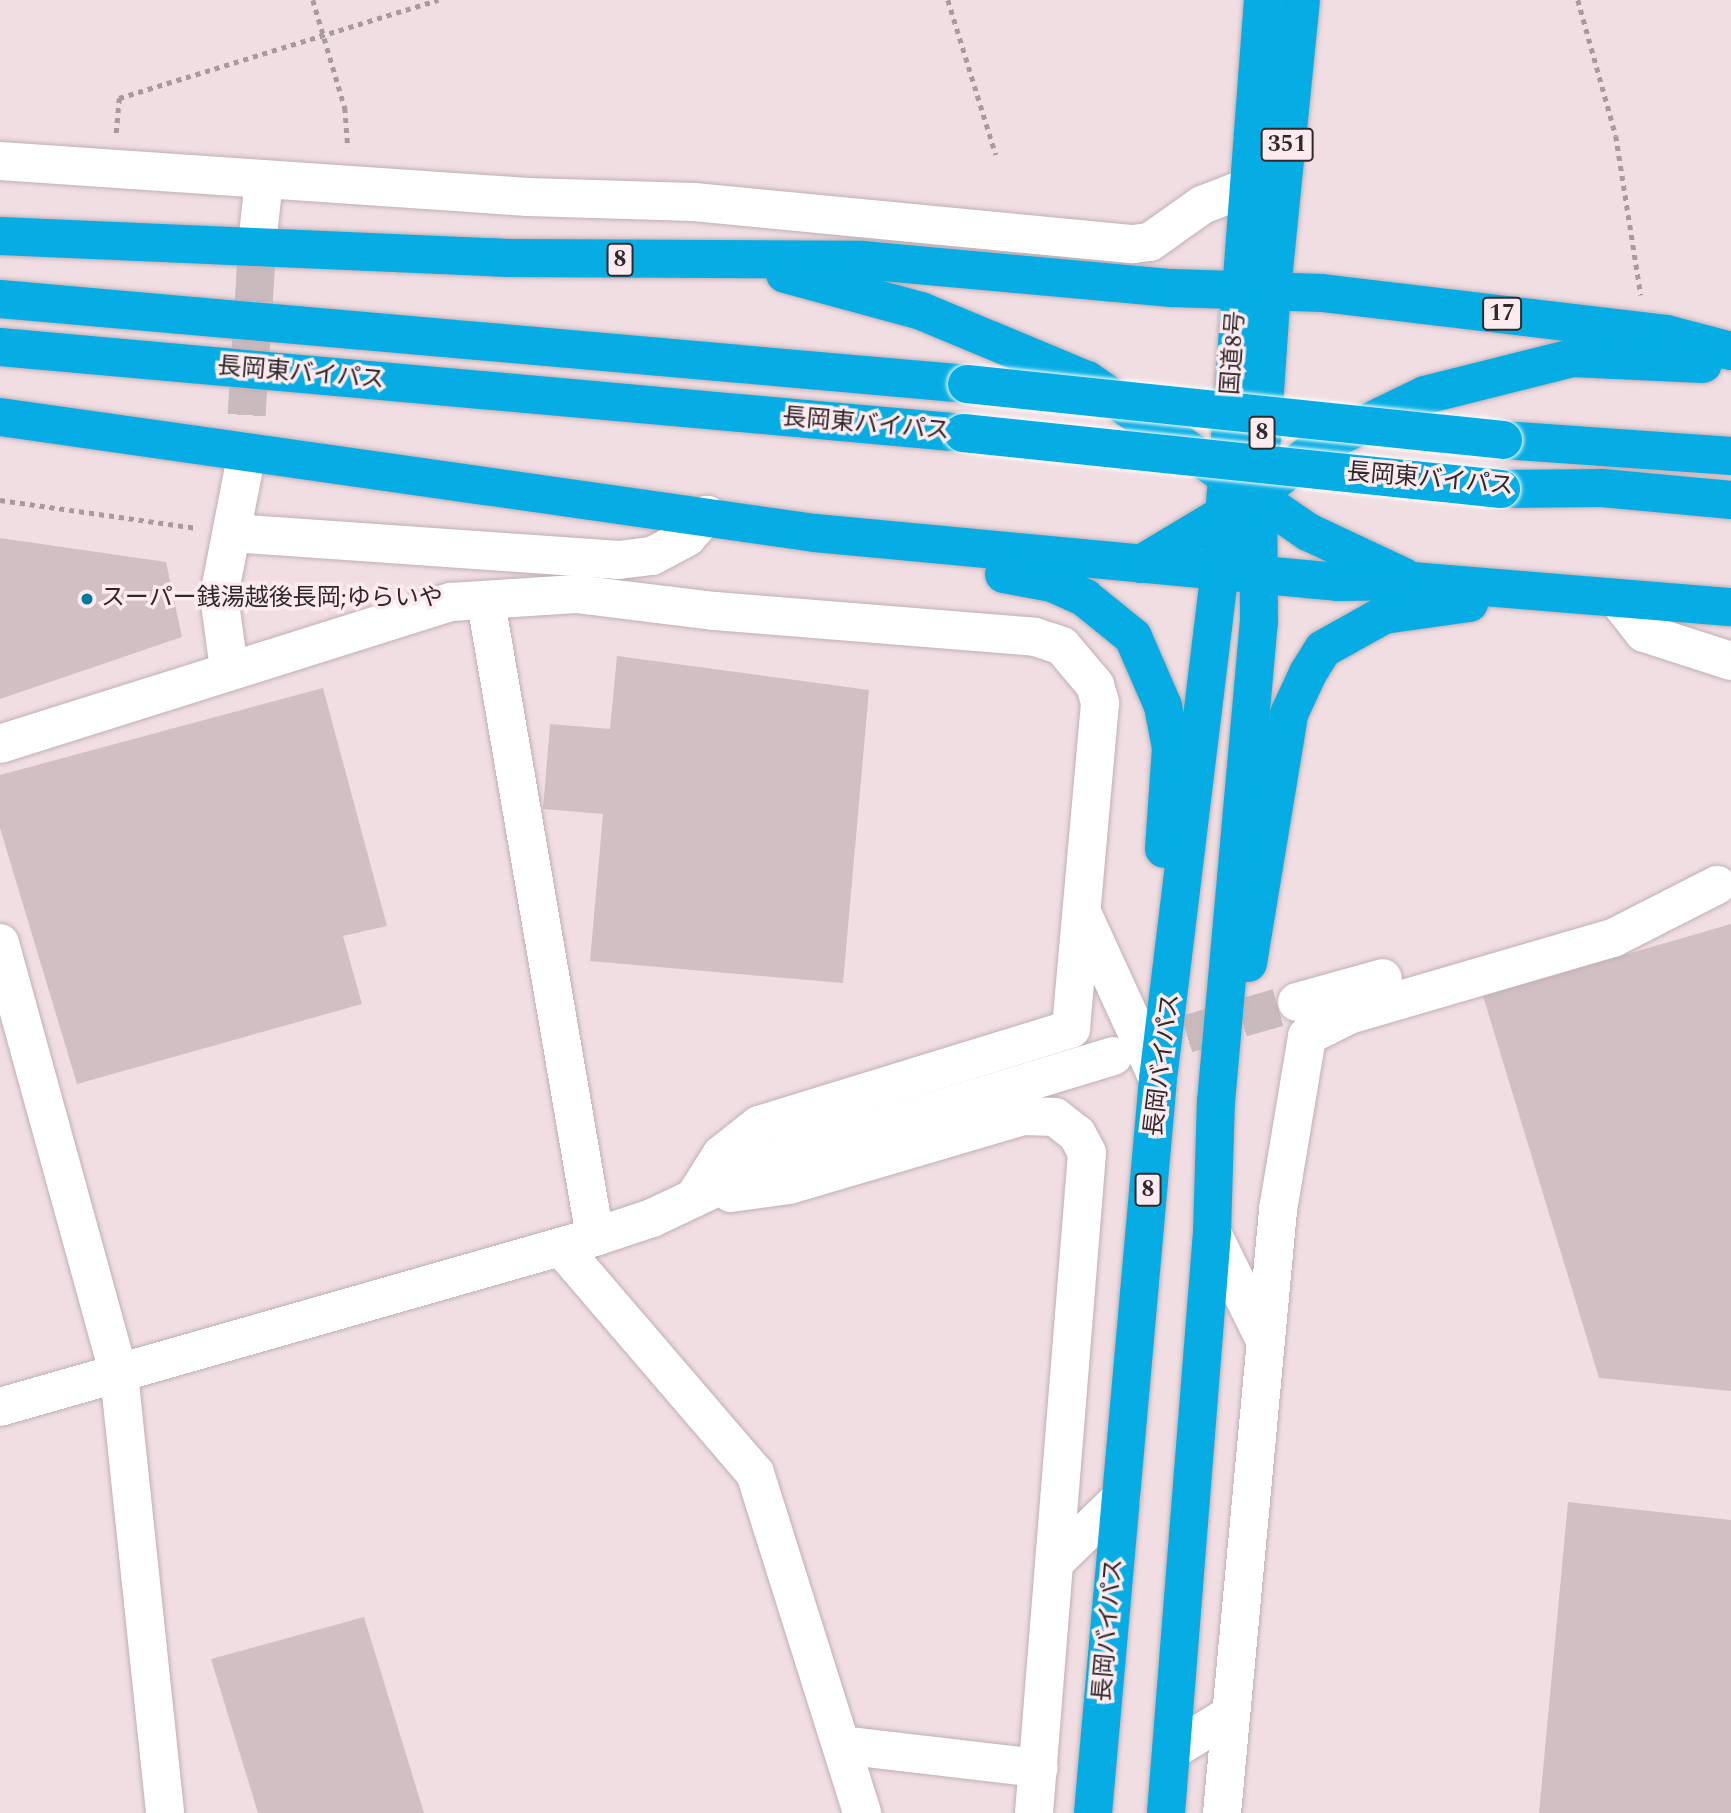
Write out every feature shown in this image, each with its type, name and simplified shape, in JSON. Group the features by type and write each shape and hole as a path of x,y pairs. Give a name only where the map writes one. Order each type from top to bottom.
{"highway":[{"name":"351","path":"1255,288 1246,188 1263,0"},
{"name":"351","path":"1255,288 1303,0"},
{"path":"1303,0 1308,97 1296,224 1301,265 1322,293"},
{"name":"8","path":"0,236 509,258 741,262 862,260 1172,288 1255,288"},
{"path":"741,262 921,311 1087,380 1242,477 1308,532 1412,581"},
{"name":"17","path":"1255,288 1322,293 1666,334 1731,351"},
{"name":"国道8号","path":"1255,288 1242,477 1261,575"},
{"name":"長岡東バイパス","path":"0,299 967,384 1503,440 1731,456"},
{"name":"長岡東バイパス","path":"0,347 963,433 1242,477 1501,489 1602,488 1731,500"},
{"path":"1242,477 1321,445 1425,395 1572,358 1731,367"},
{"path":"0,417 707,515 816,533 1338,582 1412,581 1618,600 1731,607"},
{"name":"国道8号","path":"1220,570 1224,515 1242,477"},
{"path":"1141,564 1224,515"},
{"path":"816,533 911,564 1052,583 1112,615 1133,637 1163,706 1171,748 1157,957 1158,1079"},
{"name":"長岡バイパス","path":"1093,1813 1158,1079 1220,570"},
{"name":"8","path":"1167,1813 1212,1233 1216,1102 1261,575"},
{"path":"1216,1102 1263,900 1289,714 1324,649 1384,615 1429,606 1618,600"}],"street":[{"path":"0,161 113,165 264,180 694,202 1133,244 1150,242 1202,205 1246,188"},
{"path":"258,235 264,180"},
{"path":"229,669 219,596 243,472"},
{"path":"232,533 580,557 652,556 687,537 707,515"},
{"path":"576,594 580,557"},
{"path":"0,744 229,669 451,602 486,602 576,594 715,611 1035,637 1062,646 1095,685 1100,703 1084,918 1071,1029 759,1125 722,1155 694,1198"},
{"path":"1618,600 1644,634 1731,661"},
{"path":"486,602 578,1242 755,1474 862,1813"},
{"path":"1297,1002 1724,883"},
{"path":"1222,1813 1264,1338 1278,1210 1307,1036 1349,1014 1614,938 1724,883"},
{"path":"1084,918 1158,1079"},
{"path":"0,943 119,1374 166,1813"},
{"path":"0,1407 578,1242 694,1198 781,1157 1114,1056"},
{"path":"694,1198 789,1185 1024,1116 1055,1117 1077,1134 1087,1153 1058,1559 1034,1813"},
{"path":"1212,1233 1264,1338"},
{"path":"1058,1559 1121,1498"},
{"path":"1173,1750 1230,1715"},
{"path":"842,1745 1039,1768"}],"path":[{"path":"313,0 345,108 351,184"},
{"path":"113,165 119,98 438,0"},
{"path":"948,0 996,155"},
{"path":"1578,0 1616,136 1641,299"},
{"path":"0,500 232,533"}],"building":[{"name":"スーパー銭湯越後長岡;ゆらいや","path":"0,538 166,562 182,637 0,699"},
{"path":"617,656 869,690 843,983 590,961 603,814 543,809 550,724 610,729"},
{"path":"323,688 387,926 343,936 362,1004 77,1084 0,828 0,775"},
{"path":"1731,924 1731,1391 1599,1378 1483,996"},
{"path":"1568,1502 1731,1520 1731,1813 1539,1813"},
{"path":"364,1617 424,1813 258,1813 211,1659"}],"tunnel":[{"path":"243,472 258,235"},
{"path":"1132,1050 1297,1002"}],"place":[{"name":"スーパー銭湯越後長岡;ゆらいや","path":"87,599"}]}
